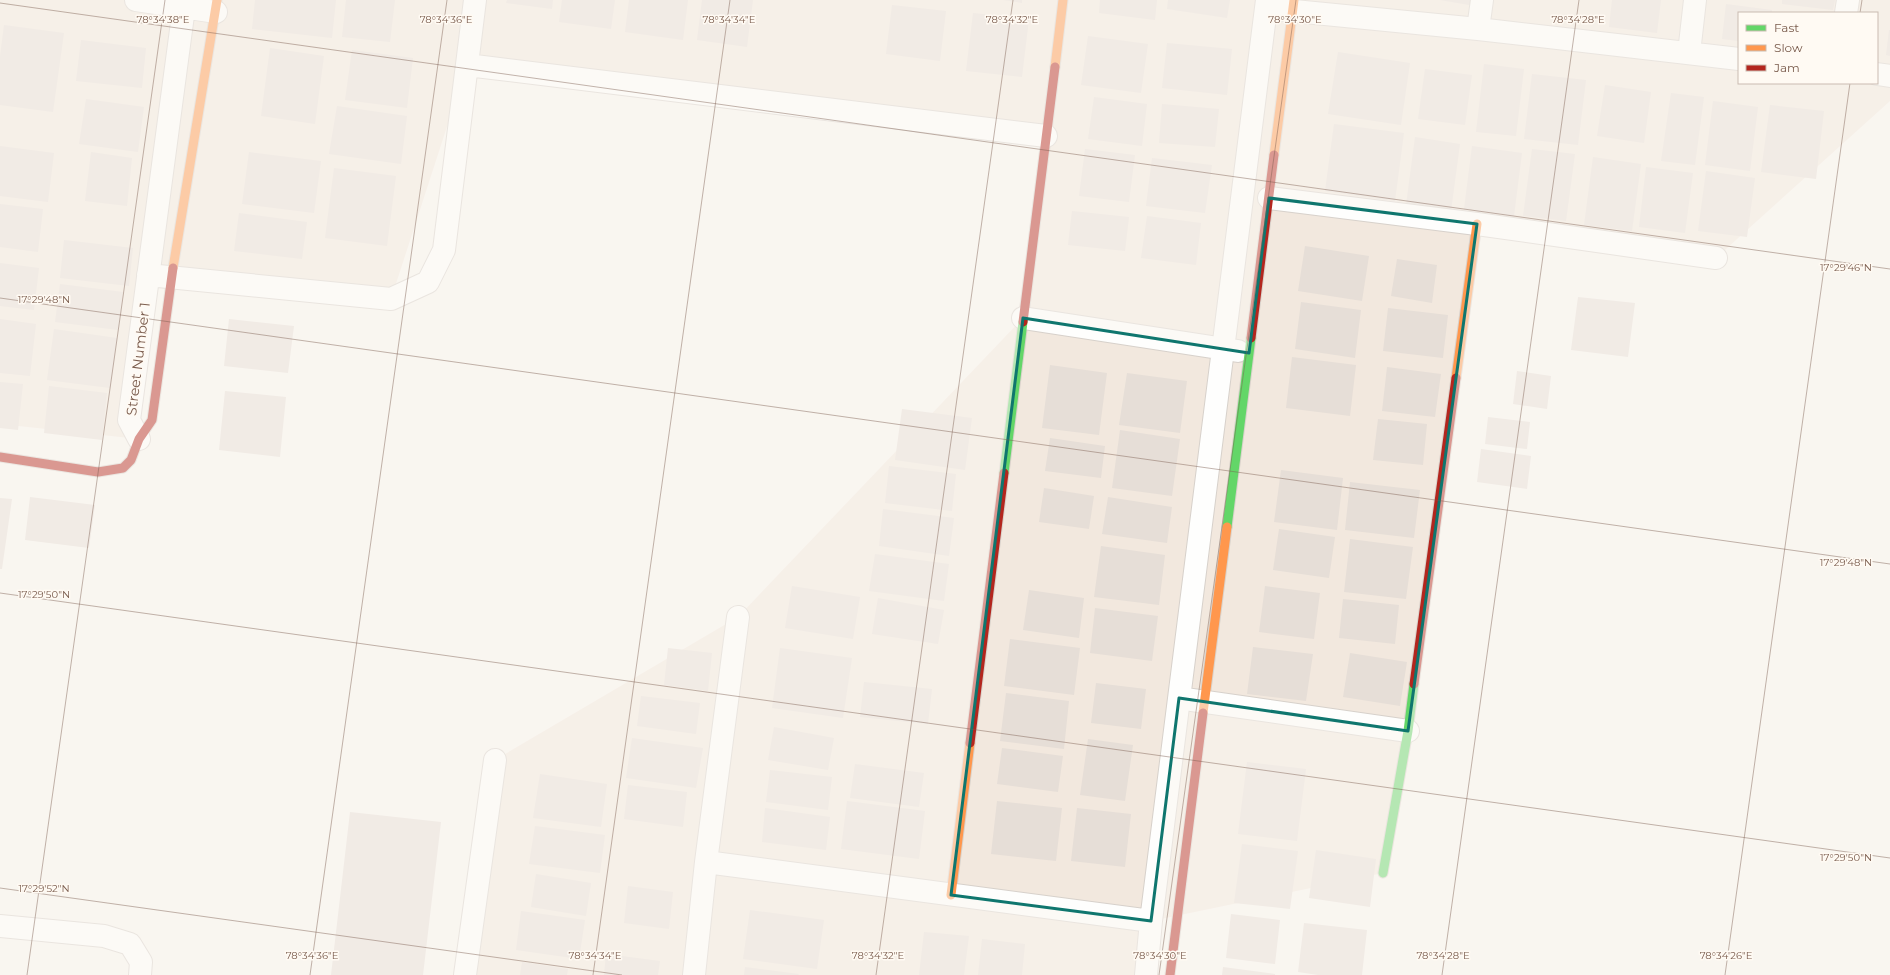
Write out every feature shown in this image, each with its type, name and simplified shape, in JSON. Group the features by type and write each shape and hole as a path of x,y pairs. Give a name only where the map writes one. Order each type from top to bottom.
{"street":[{"path":"136,0 217,6"},
{"path":"148,275 391,299 428,282 444,250 475,0"},
{"path":"951,895 1063,0"},
{"path":"1478,29 1482,0"},
{"path":"1689,53 1695,0"},
{"path":"1846,12 1848,0"},
{"name":"Street Number 1","path":"185,4 129,420 139,439 152,420 171,278 217,6"},
{"path":"1146,975 1151,921 1267,4 1738,59"},
{"path":"1170,975 1293,6"},
{"path":"467,65 1046,136"},
{"path":"1878,74 1890,76"},
{"path":"1269,198 1477,224 1716,258"},
{"path":"1383,872 1408,731 1477,224"},
{"path":"1023,318 1249,353"},
{"path":"0,457 98,472 123,468 131,460 139,439"},
{"path":"694,975 706,862 738,617"},
{"path":"1179,698 1408,731"},
{"path":"465,975 495,760"},
{"path":"706,862 1151,921"},
{"path":"0,926 104,936 130,944 141,962 140,975"}],"highlighted area":[{"path":"1269,198 1477,224 1408,731 1179,698 1151,921 951,895 1023,318 1249,353"}],"shaded area":[{"path":"0,0 1890,0 1890,101 1716,258 1477,224 1383,873 1151,921 1146,975 465,975 495,760 738,617 1023,318 1046,137 467,65 391,299 148,275 139,439 0,424"}],"building":[{"path":"255,0 336,0 332,38 252,29"},
{"path":"346,0 395,0 390,42 342,37"},
{"path":"507,0 553,0 552,9 506,3"},
{"path":"562,0 615,0 611,29 559,22"},
{"path":"629,0 688,0 683,40 625,32"},
{"path":"702,0 753,0 747,47 697,40"},
{"path":"1003,0 1022,0 1022,3"},
{"path":"1100,0 1157,0 1155,20 1099,13"},
{"path":"1168,0 1230,0 1227,18 1167,9"},
{"path":"1440,0 1476,0 1475,6"},
{"path":"1612,0 1661,0 1657,33 1609,27"},
{"path":"1782,0 1835,0 1833,10 1782,4"},
{"path":"1726,4 1772,10 1772,12 1738,12 1738,41 1722,39"},
{"path":"892,5 946,11 940,61 886,54"},
{"path":"973,13 1029,19 1022,77 966,71"},
{"path":"4,25 64,33 53,112 0,105 0,56"},
{"path":"1890,30 1890,56 1886,55"},
{"path":"1088,36 1148,44 1141,93 1081,85"},
{"path":"81,40 146,48 142,88 76,81"},
{"path":"1167,43 1232,49 1227,95 1162,88"},
{"path":"270,48 324,56 315,124 261,116"},
{"path":"352,50 413,58 407,108 345,100"},
{"path":"1338,52 1410,63 1401,125 1328,114"},
{"path":"1484,64 1524,69 1516,136 1476,132"},
{"path":"1425,69 1472,75 1465,125 1418,119"},
{"path":"1532,74 1586,80 1578,145 1524,139"},
{"path":"1605,85 1651,92 1644,143 1597,136"},
{"path":"1671,93 1704,97 1695,165 1661,161"},
{"path":"1094,97 1147,104 1142,146 1088,139"},
{"path":"86,99 144,107 138,152 79,144"},
{"path":"1713,101 1758,107 1750,171 1705,165"},
{"path":"1162,104 1219,109 1215,147 1159,143"},
{"path":"1770,105 1824,111 1816,179 1761,172"},
{"path":"337,106 407,116 401,164 329,154"},
{"path":"1334,124 1404,133 1395,201 1325,191"},
{"path":"1415,137 1460,144 1451,211 1406,205"},
{"path":"0,146 54,153 48,202 0,196"},
{"path":"1472,146 1522,153 1514,216 1464,209"},
{"path":"1085,149 1135,155 1129,202 1079,196"},
{"path":"1532,149 1575,154 1566,221 1523,216"},
{"path":"91,152 132,158 127,206 85,201"},
{"path":"249,152 321,161 314,213 242,204"},
{"path":"1593,157 1641,164 1632,231 1584,225"},
{"path":"1152,158 1212,165 1205,213 1146,206"},
{"path":"1646,167 1693,173 1685,233 1639,227"},
{"path":"334,168 396,176 387,246 325,238"},
{"path":"1706,171 1755,178 1747,237 1698,231"},
{"path":"0,204 43,209 38,252 0,247"},
{"path":"1072,211 1129,217 1125,251 1068,245"},
{"path":"239,213 307,222 302,259 234,251"},
{"path":"1147,216 1201,223 1196,265 1141,258"},
{"path":"64,240 133,248 129,286 60,278"},
{"path":"1305,246 1369,256 1362,301 1298,291"},
{"path":"1397,259 1437,265 1432,303 1391,296"},
{"path":"0,263 39,268 34,310 0,306"},
{"path":"60,284 123,292 118,330 55,322"},
{"path":"1578,297 1635,303 1628,357 1571,350"},
{"path":"1301,302 1361,310 1355,358 1295,349"},
{"path":"1388,308 1448,315 1443,358 1383,351"},
{"path":"0,319 36,324 30,376 0,373"},
{"path":"229,319 294,326 288,373 224,366"},
{"path":"54,329 117,338 110,388 47,380"},
{"path":"1292,357 1356,365 1350,416 1286,408"},
{"path":"1050,365 1107,373 1099,435 1042,428"},
{"path":"1387,367 1441,374 1435,417 1382,411"},
{"path":"1517,371 1551,376 1547,409 1513,404"},
{"path":"1127,373 1187,381 1180,433 1119,425"},
{"path":"0,382 23,384 18,430 0,428"},
{"path":"49,386 107,393 102,440 44,433"},
{"path":"225,391 286,397 280,457 219,450"},
{"path":"902,409 972,418 965,470 895,460"},
{"path":"1488,417 1530,422 1527,449 1485,444"},
{"path":"1378,419 1427,424 1423,465 1373,460"},
{"path":"1120,430 1180,439 1172,496 1112,488"},
{"path":"1050,438 1105,446 1101,478 1045,471"},
{"path":"1481,449 1531,456 1527,489 1477,482"},
{"path":"889,466 956,474 952,511 885,503"},
{"path":"1281,470 1343,478 1337,530 1274,522"},
{"path":"1350,482 1420,490 1414,538 1345,530"},
{"path":"1044,488 1094,496 1089,529 1039,522"},
{"path":"30,497 95,505 89,548 25,540"},
{"path":"1108,497 1172,507 1167,543 1102,534"},
{"path":"0,498 12,499 2,569 0,569"},
{"path":"883,509 954,518 949,556 879,546"},
{"path":"1279,529 1335,537 1329,578 1273,570"},
{"path":"1350,539 1413,547 1406,599 1344,592"},
{"path":"1101,546 1165,555 1159,605 1094,597"},
{"path":"875,554 949,564 944,601 869,591"},
{"path":"792,586 860,597 853,639 785,628"},
{"path":"1265,586 1320,593 1314,639 1259,632"},
{"path":"1029,590 1084,598 1079,638 1023,630"},
{"path":"878,598 944,610 938,644 872,634"},
{"path":"1343,599 1399,605 1395,644 1339,638"},
{"path":"1095,608 1158,616 1152,661 1090,653"},
{"path":"1010,639 1080,648 1074,695 1004,686"},
{"path":"1253,647 1313,654 1306,701 1247,694"},
{"path":"668,648 712,653 708,691 664,685"},
{"path":"780,648 852,658 843,718 772,708"},
{"path":"1350,653 1407,662 1400,706 1343,697"},
{"path":"864,682 932,689 928,724 860,717"},
{"path":"1096,683 1146,689 1141,729 1091,723"},
{"path":"1006,693 1069,701 1064,749 1000,741"},
{"path":"641,696 700,703 696,734 637,726"},
{"path":"774,727 834,738 828,770 768,760"},
{"path":"632,738 703,748 696,788 626,778"},
{"path":"1088,739 1133,745 1125,801 1080,795"},
{"path":"1002,748 1063,756 1058,792 997,784"},
{"path":"1247,762 1306,769 1297,841 1238,834"},
{"path":"855,764 924,773 919,807 850,798"},
{"path":"770,770 832,777 828,810 766,802"},
{"path":"540,774 607,784 601,827 533,818"},
{"path":"628,785 687,792 683,827 624,819"},
{"path":"847,801 925,811 919,859 841,849"},
{"path":"997,801 1062,808 1056,861 991,854"},
{"path":"765,808 830,817 826,850 762,842"},
{"path":"1077,808 1131,814 1125,867 1071,861"},
{"path":"350,812 441,822 423,975 331,975"},
{"path":"535,826 605,835 600,873 529,864"},
{"path":"1242,844 1298,851 1290,909 1234,903"},
{"path":"1316,850 1376,859 1370,907 1309,898"},
{"path":"536,874 591,883 586,916 531,907"},
{"path":"628,886 673,892 669,929 624,923"},
{"path":"750,910 824,920 817,969 743,959"},
{"path":"521,911 585,920 579,959 516,950"},
{"path":"1231,914 1280,920 1275,964 1226,958"},
{"path":"1304,923 1367,930 1362,975 1318,975 1298,972"},
{"path":"924,932 969,936 964,975 919,975"},
{"path":"982,939 1025,944 1022,975 978,975"},
{"path":"606,954 660,961 658,975 604,975"},
{"path":"522,962 568,969 567,975 520,975"},
{"path":"745,967 799,974 744,975"},
{"path":"1223,967 1275,974 1275,975 1222,975"}],"traffic: fast":[{"path":"1004,473 1023,322"},
{"path":"1227,527 1251,338"},
{"path":"1383,873 1408,731 1414,684"}],"traffic: slow":[{"path":"173,268 217,0"},
{"path":"1055,67 1063,0"},
{"path":"1274,155 1294,0"},
{"path":"1456,378 1477,224"},
{"path":"1203,713 1227,527"},
{"path":"951,895 970,743"}],"traffic: jam":[{"path":"1023,322 1055,67"},
{"path":"1251,338 1274,155"},
{"path":"0,457 98,472 123,468 131,460 139,439 152,420 173,268"},
{"path":"1414,684 1456,378"},
{"path":"970,743 1004,473"},
{"path":"1170,975 1203,713"}]}
